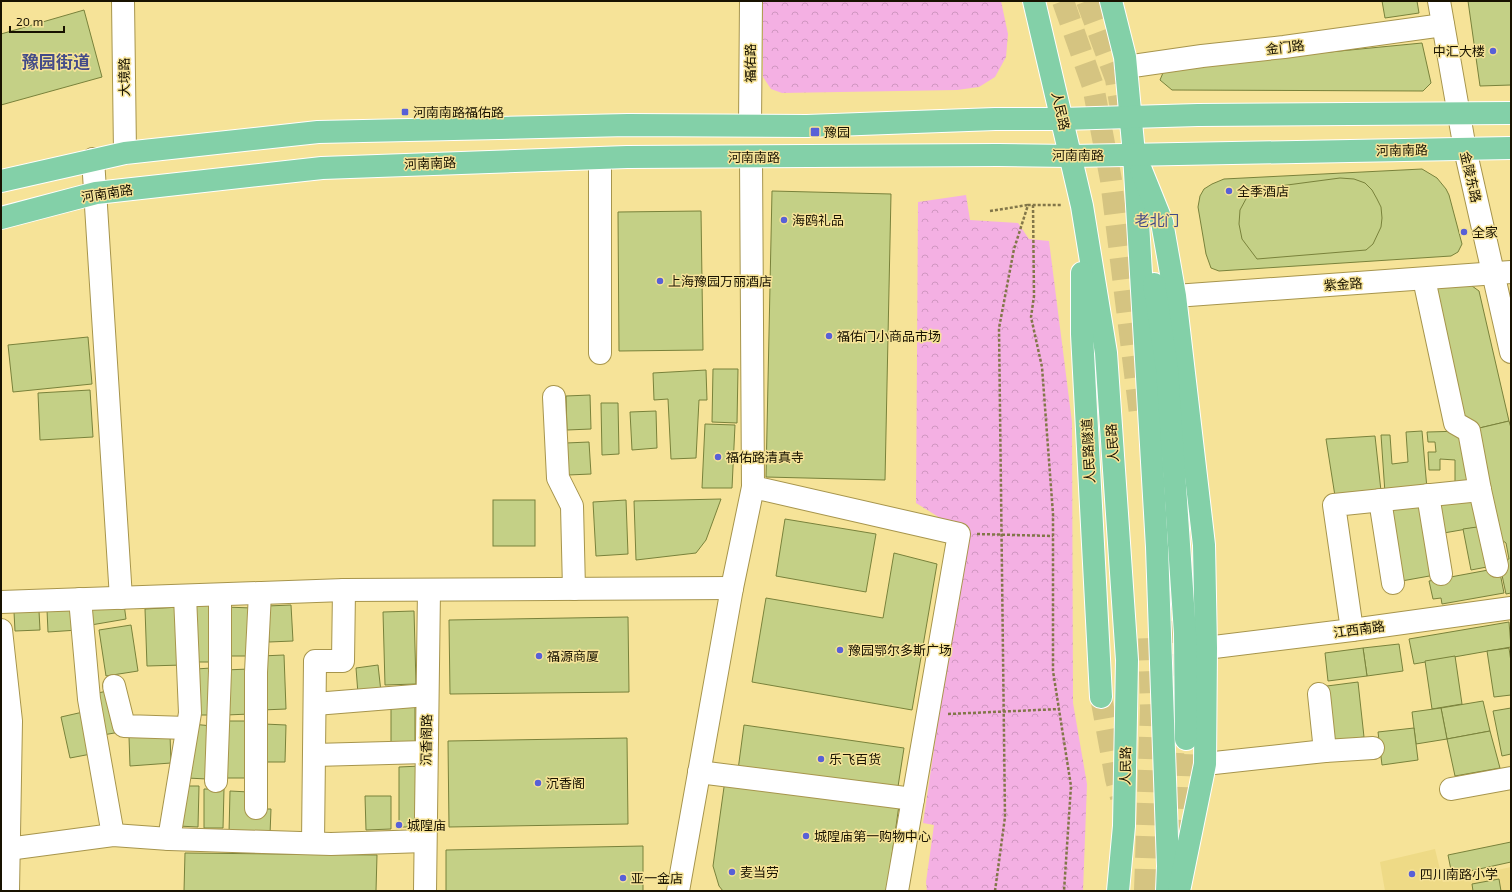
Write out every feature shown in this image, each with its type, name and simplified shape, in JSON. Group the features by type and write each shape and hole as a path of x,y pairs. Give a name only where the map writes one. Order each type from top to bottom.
{"main road":[{"name":"人民路","path":"1034,1 1082,206 1106,353 1127,660 1124,826 1118,891"},
{"path":"1111,1 1125,57 1134,154 1157,547 1168,866 1166,891"},
{"path":"1,181 125,153 318,132 628,125 807,126 995,119 1062,119 1206,115 1511,113"},
{"name":"河南南路","path":"1,218 96,193 322,168 600,158 998,154 1071,156 1511,148"},
{"path":"1134,154 1162,222 1175,296 1204,545 1206,648 1205,764 1179,891"},
{"path":"1134,154 1167,368 1185,633 1186,739"},
{"name":"人民路隧道","path":"1082,206 1082,334 1101,696"}],"street":[{"name":"大境路","path":"123,1 125,153"},
{"name":"福佑路","path":"750,125 751,1"},
{"name":"金陵东路","path":"1439,1 1465,149 1502,273 1511,352"},
{"name":"金门路","path":"1126,67 1443,25"},
{"path":"678,891 732,588 753,487 751,157"},
{"path":"600,158 600,353"},
{"path":"93,159 121,598"},
{"name":"紫金路","path":"1175,296 1502,273"},
{"path":"1424,278 1455,424 1469,431 1480,490 1497,566"},
{"path":"554,397 558,478 572,506 574,590"},
{"path":"753,487 959,534 897,891"},
{"path":"1352,630 1334,505 1480,490"},
{"path":"1428,495 1441,574"},
{"path":"1380,500 1393,583"},
{"path":"1,602 344,590 732,588"},
{"path":"313,843 315,661 343,662 344,590"},
{"name":"沉香阁路","path":"425,891 428,590"},
{"path":"256,808 256,672 260,593"},
{"path":"216,781 220,671 220,595"},
{"path":"169,839 190,713 185,596"},
{"path":"80,599 89,699 113,836"},
{"name":"江西南路","path":"1206,648 1511,608"},
{"path":"1,630 11,721 5,849 8,891"},
{"path":"114,686 124,726 187,728"},
{"path":"1319,694 1325,751"},
{"path":"315,704 427,695"},
{"path":"1205,764 1325,751 1373,748"},
{"path":"314,755 426,752"},
{"path":"699,772 913,799"},
{"path":"1451,789 1511,778"},
{"path":"5,849 113,836 313,843 425,840"}],"path":[{"path":"990,211 1028,205 1082,206"},
{"path":"995,891 1005,818 999,328 1014,249 1028,205"},
{"path":"1033,205 1034,296 1031,317 1042,367 1053,514 1053,671 1071,786 1064,891"},
{"path":"957,534 1053,536"},
{"path":"928,715 1060,709"}],"shaded area":[{"name":"四川南路小学","path":"1435,849 1443,882 1511,867 1511,891 1385,891 1380,862"}],"green space":[{"path":"763,1 1001,1 1008,34 1006,57 995,77 979,87 957,90 782,93 771,89 763,77"},
{"path":"966,195 970,220 1018,223 1029,239 1049,241 1072,422 1073,703 1087,784 1083,891 927,891 926,882 934,825 923,823 966,534 916,503 918,202"}],"building":[{"path":"1382,1 1417,1 1419,13 1385,18"},
{"name":"中汇大楼","path":"1468,1 1511,1 1511,85 1480,86"},
{"path":"84,10 102,77 1,105 1,34"},
{"path":"1422,43 1431,83 1423,91 1172,90 1160,80 1165,68"},
{"path":"1422,169 1437,178 1449,195 1462,244 1458,252 1451,256 1219,271 1211,268 1206,254 1198,207 1200,196 1204,189 1212,184 1224,179"},
{"path":"1340,178 1354,179 1365,183 1372,190 1381,207 1381,227 1373,244 1366,250 1257,259 1242,239 1239,224 1240,210 1247,197 1257,189"},
{"name":"福佑门小商品市场","path":"772,191 891,194 885,480 766,477"},
{"name":"上海豫园万丽酒店","path":"701,211 703,350 619,351 618,212"},
{"path":"1468,283 1479,291 1509,421 1471,430 1458,423 1430,286"},
{"path":"88,337 92,384 13,392 8,345"},
{"path":"713,369 738,369 737,423 712,422"},
{"path":"706,370 707,400 699,400 696,458 671,459 668,399 654,400 653,373"},
{"path":"90,390 93,437 40,440 38,393"},
{"path":"590,395 591,429 567,430 566,396"},
{"path":"601,403 618,403 619,454 602,455"},
{"path":"656,411 657,448 632,450 630,412"},
{"path":"1509,421 1511,428 1511,593 1506,594 1499,561 1509,559 1506,543 1495,535 1471,430"},
{"name":"福佑路清真寺","path":"705,424 735,425 732,488 702,488"},
{"path":"1422,431 1427,489 1385,493 1381,435 1390,435 1392,464 1408,462 1406,432"},
{"path":"1464,431 1474,485 1455,486 1455,460 1440,459 1440,470 1429,470 1428,452 1436,452 1435,442 1428,442 1427,432"},
{"path":"1375,436 1381,491 1335,496 1326,439"},
{"path":"589,442 591,474 568,475 566,443"},
{"path":"1477,496 1484,526 1438,534 1434,504"},
{"path":"721,499 706,540 696,553 636,560 634,501"},
{"path":"493,500 535,500 535,546 493,546"},
{"path":"626,500 628,554 596,556 593,502"},
{"path":"1422,500 1435,575 1396,582 1383,506"},
{"path":"785,519 876,534 866,592 776,576"},
{"path":"1484,526 1492,566 1471,570 1463,529"},
{"name":"豫园鄂尔多斯广场","path":"894,553 937,564 912,710 752,682 766,598 883,618"},
{"path":"1499,568 1504,593 1442,604 1441,598 1433,599 1429,581"},
{"path":"124,604 126,619 91,625 89,610"},
{"path":"213,605 215,662 192,662 191,606"},
{"path":"291,605 293,641 269,642 267,606"},
{"path":"180,607 183,665 147,666 145,609"},
{"path":"225,607 252,608 251,656 224,656"},
{"path":"77,608 78,630 48,632 47,610"},
{"path":"39,611 40,630 15,631 14,612"},
{"path":"414,611 416,684 385,685 383,612"},
{"name":"福源商厦","path":"628,617 629,692 450,694 449,620"},
{"path":"1509,622 1511,647 1414,664 1409,639"},
{"path":"131,625 138,671 106,676 99,630"},
{"path":"1399,644 1403,671 1367,676 1363,648"},
{"path":"1363,648 1367,676 1328,681 1325,653"},
{"path":"1509,648 1511,662 1511,695 1494,697 1487,651"},
{"path":"284,655 286,709 262,710 261,656"},
{"path":"1455,656 1462,704 1432,709 1425,661"},
{"path":"378,665 381,692 358,694 356,668"},
{"path":"211,668 213,715 197,715 196,669"},
{"path":"249,669 250,714 226,715 225,670"},
{"path":"1358,682 1364,737 1333,741 1327,686"},
{"path":"111,690 120,732 103,735 94,694"},
{"path":"1483,701 1490,731 1447,739 1441,708"},
{"path":"391,704 415,704 415,745 391,745"},
{"path":"1441,708 1447,739 1416,744 1412,712"},
{"path":"1511,708 1511,754 1502,756 1493,711"},
{"path":"83,712 91,754 70,758 61,717"},
{"path":"227,721 249,721 248,778 226,778"},
{"path":"192,724 212,726 207,779 187,778"},
{"path":"264,724 286,725 285,762 263,762"},
{"name":"乐飞百货","path":"744,725 904,748 897,793 738,770"},
{"path":"1414,728 1418,760 1382,765 1378,732"},
{"path":"1490,731 1500,768 1455,776 1447,739"},
{"path":"170,735 171,763 130,766 129,737"},
{"name":"沉香阁","path":"627,738 628,824 449,827 448,741"},
{"path":"421,766 421,827 399,827 399,767"},
{"name":"城隍庙第一购物中心","path":"725,780 899,805 887,891 723,891 719,886 713,866"},
{"path":"186,786 199,786 198,827 178,826"},
{"path":"204,789 224,789 223,828 204,828"},
{"path":"230,791 249,792 248,809 271,809 270,834 229,833"},
{"path":"365,796 391,796 391,829 366,830"},
{"path":"1511,842 1511,862 1452,875 1448,855"},
{"path":"643,846 643,891 446,891 446,850"},
{"path":"185,853 377,855 376,891 184,891"},
{"path":"1499,879 1501,891 1473,891 1472,884"}],"tunnel":[{"path":"1063,1 1093,86 1111,180 1140,414"},
{"path":"1087,1 1116,79 1121,109"},
{"path":"1168,555 1175,708 1173,758"},
{"path":"1145,891 1151,708 1149,632"},
{"path":"1101,697 1116,779 1121,797"},
{"path":"1181,842 1184,805 1186,739"}],"place":[{"name":"中汇大楼","path":"1493,51"},
{"name":"河南南路福佑路","path":"405,112"},
{"name":"豫园","path":"815,132"},
{"name":"全季酒店","path":"1229,191"},
{"name":"海鸥礼品","path":"784,220"},
{"name":"全家","path":"1464,232"},
{"name":"上海豫园万丽酒店","path":"660,281"},
{"name":"福佑门小商品市场","path":"829,336"},
{"name":"福佑路清真寺","path":"718,457"},
{"name":"豫园鄂尔多斯广场","path":"840,650"},
{"name":"福源商厦","path":"539,656"},
{"name":"乐飞百货","path":"821,759"},
{"name":"沉香阁","path":"538,783"},
{"name":"城隍庙","path":"399,825"},
{"name":"城隍庙第一购物中心","path":"806,836"},
{"name":"麦当劳","path":"732,872"},
{"name":"四川南路小学","path":"1412,874"},
{"name":"亚一金店","path":"623,878"}],"district":[{"name":"豫园街道","path":"56,61"},
{"name":"老北门","path":"1157,220"}]}
